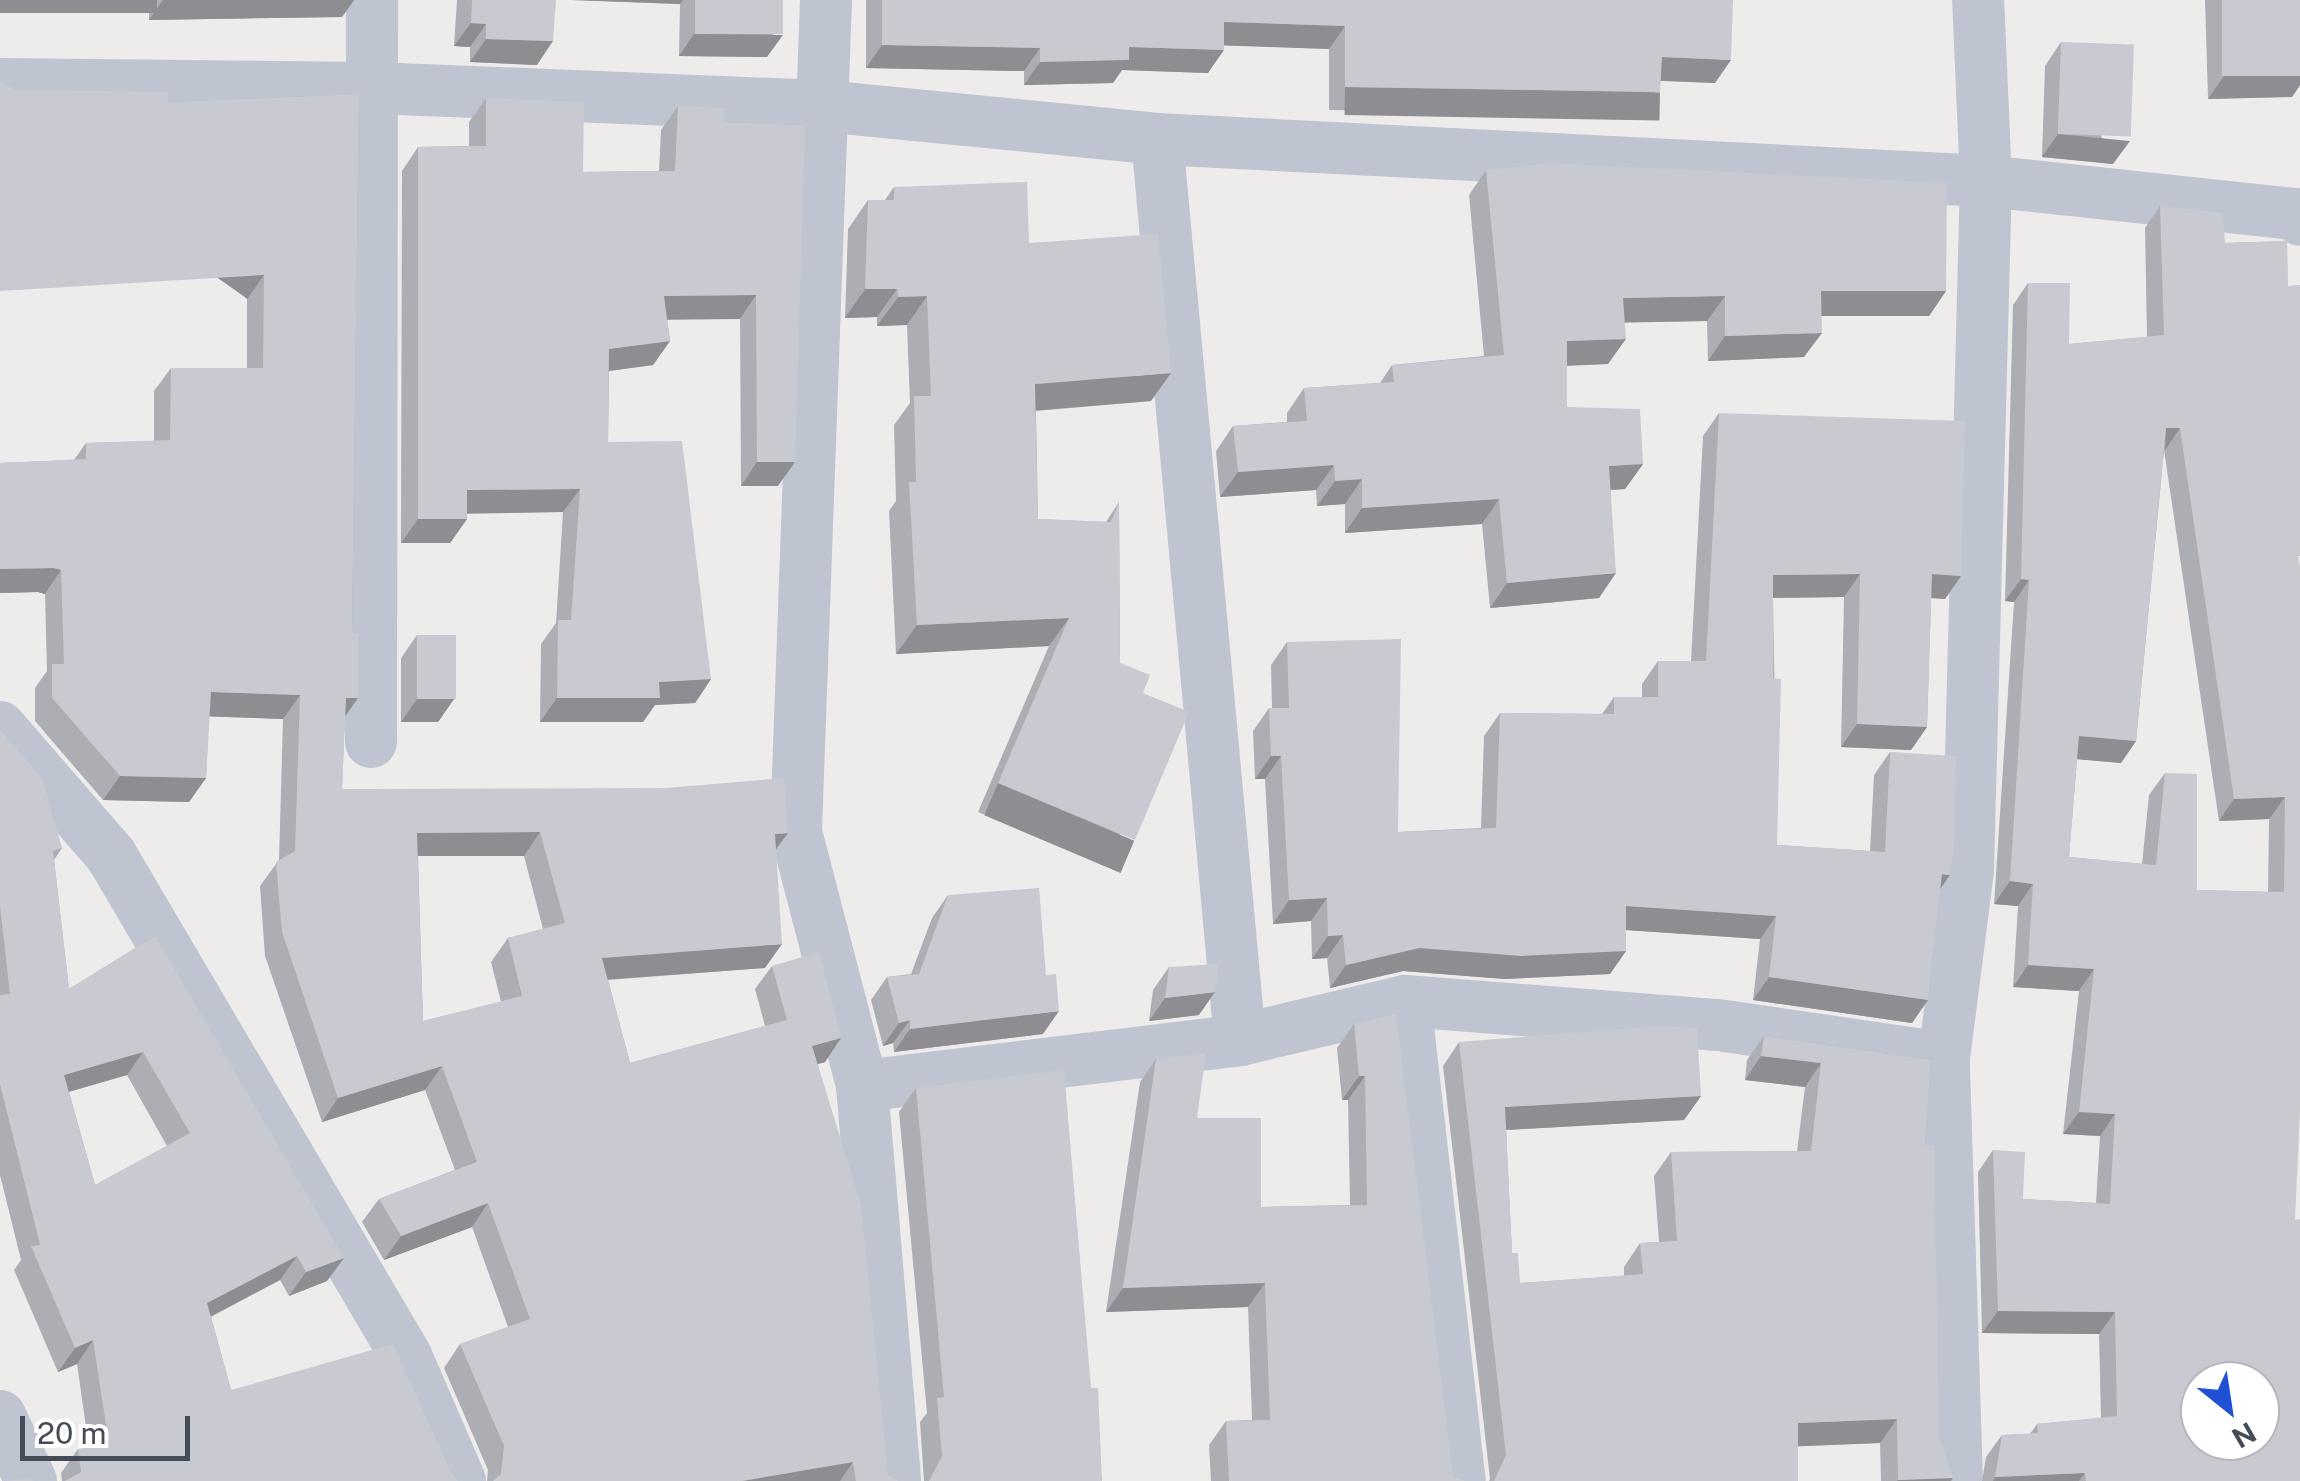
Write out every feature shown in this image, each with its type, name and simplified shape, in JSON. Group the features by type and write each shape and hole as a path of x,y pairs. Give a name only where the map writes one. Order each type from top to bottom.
{"street":[{"path":"372,0 372,742"},
{"path":"826,0 796,832 862,1086 895,1481"},
{"path":"1957,1481 1944,1058 1968,871 1986,180 1978,0"},
{"path":"0,84 374,88 823,106 1157,139 1986,180 2296,214 2300,220"},
{"path":"1157,139 1240,1040"},
{"path":"0,728 111,854 406,1356 460,1481"},
{"path":"862,1086 1240,1040 1405,1001 1718,1025 1944,1058"},
{"path":"1405,1001 1460,1481"},
{"path":"0,1416 31,1481"}],"building":[{"path":"472,0 556,0 553,41 486,39 486,24 471,23"},
{"path":"695,0 783,0 783,34 695,34"},
{"path":"882,0 1733,0 1731,60 1662,57 1660,92 1345,87 1345,26 1224,22 1224,50 1129,47 1129,60 1040,62 1040,48 882,45"},
{"path":"2222,0 2300,0 2300,76 2222,76"},
{"path":"2061,42 2134,45 2131,136 2058,134"},
{"path":"0,81 16,90 168,92 168,102 359,94 352,633 358,634 358,698 346,698 342,789 666,788 784,778 788,833 775,834 782,944 602,958 630,1063 787,1020 772,966 819,952 841,1038 812,1046 861,1205 888,1475 900,1481 856,1481 853,1462 742,1481 493,1481 501,1474 504,1446 460,1344 530,1319 488,1203 401,1236 379,1199 477,1162 442,1066 338,1098 282,932 276,862 295,851 300,695 211,692 206,778 120,776 52,698 52,664 64,664 61,570 0,569 0,463 86,459 86,443 170,440 171,368 263,368 264,275 0,291","holes":["540,832 565,923 508,938 522,996 423,1021 417,833"]},
{"path":"486,98 584,102 583,172 675,171 678,106 724,108 723,122 805,125 795,462 757,462 756,295 664,296 670,341 609,349 608,442 682,441 711,679 659,682 660,698 557,698 558,620 571,620 580,489 467,490 467,519 418,519 418,147 486,146"},
{"path":"1550,163 1947,183 1946,291 1821,291 1822,333 1725,336 1725,296 1623,298 1626,339 1567,341 1567,407 1640,409 1643,464 1609,466 1616,573 1507,583 1499,499 1362,508 1362,479 1335,481 1334,465 1238,472 1233,426 1307,421 1304,388 1394,382 1392,365 1504,355 1486,170"},
{"path":"1027,182 1029,243 1158,234 1171,373 1035,384 1038,519 1111,522 1119,502 1120,663 1150,675 1143,693 1189,712 1135,840 998,783 1069,618 917,625 909,482 916,482 914,396 931,396 927,296 898,297 897,289 865,289 868,200 894,200 894,187"},
{"path":"2160,206 2223,213 2225,243 2287,241 2288,286 2300,285 2300,1110 2295,1220 2300,1219 2300,1481 2086,1481 2085,1473 1995,1477 2002,1435 2038,1433 2037,1424 2117,1416 2115,1312 1998,1311 1993,1150 2025,1152 2023,1199 2110,1204 2115,1114 2079,1112 2094,969 2028,965 2033,884 2010,881 2029,580 2021,579 2028,283 2070,283 2069,344 2164,335","holes":["2166,428 2180,428 2234,799 2285,797 2284,892 2197,890 2197,774 2165,773 2156,865 2069,857 2079,736 2136,741"]},
{"path":"1719,413 1965,421 1961,576 1932,574 1927,727 1857,724 1860,574 1773,575 1773,678 1781,679 1777,845 1885,852 1890,752 1956,756 1954,846 1950,875 1942,874 1928,1000 1769,977 1776,916 1626,906 1626,951 1521,956 1419,948 1346,965 1343,935 1328,936 1327,898 1289,900 1281,756 1271,756 1269,708 1289,708 1287,642 1401,639 1398,832 1496,828 1500,713 1614,714 1614,697 1658,697 1658,661 1706,661"},
{"path":"417,635 456,635 456,699 417,699"},
{"path":"0,730 42,778 62,848 53,851 69,989 155,936 344,1258 306,1272 297,1256 207,1303 231,1390 393,1344 450,1470 459,1481 65,1481 81,1472 78,1449 109,1445 93,1340 75,1348 31,1246 40,1245 0,1084 0,995 10,994 0,906","holes":["143,1052 190,1133 95,1185 64,1075"]},
{"path":"1039,888 1046,975 1056,974 1059,1011 910,1029 910,1020 899,1023 887,977 919,974 948,895"},
{"path":"1219,964 1215,992 1165,998 1169,967"},
{"path":"1396,1014 1453,1476 1467,1481 1229,1481 1226,1421 1270,1420 1265,1283 1123,1288 1156,1059 1206,1053 1197,1118 1261,1118 1261,1207 1367,1205 1365,1076 1359,1076 1354,1024"},
{"path":"1660,1026 1697,1028 1701,1096 1505,1107 1512,1253 1518,1253 1520,1283 1643,1274 1640,1243 1677,1241 1671,1152 1811,1151 1821,1063 1761,1056 1764,1036 1931,1060 1925,1145 1934,1145 1939,1435 1953,1478 1898,1480 1897,1419 1798,1423 1798,1481 1494,1481 1506,1455 1459,1042"},
{"path":"1064,1070 1091,1388 1098,1388 1102,1481 929,1481 942,1456 937,1398 944,1397 916,1088"}]}
